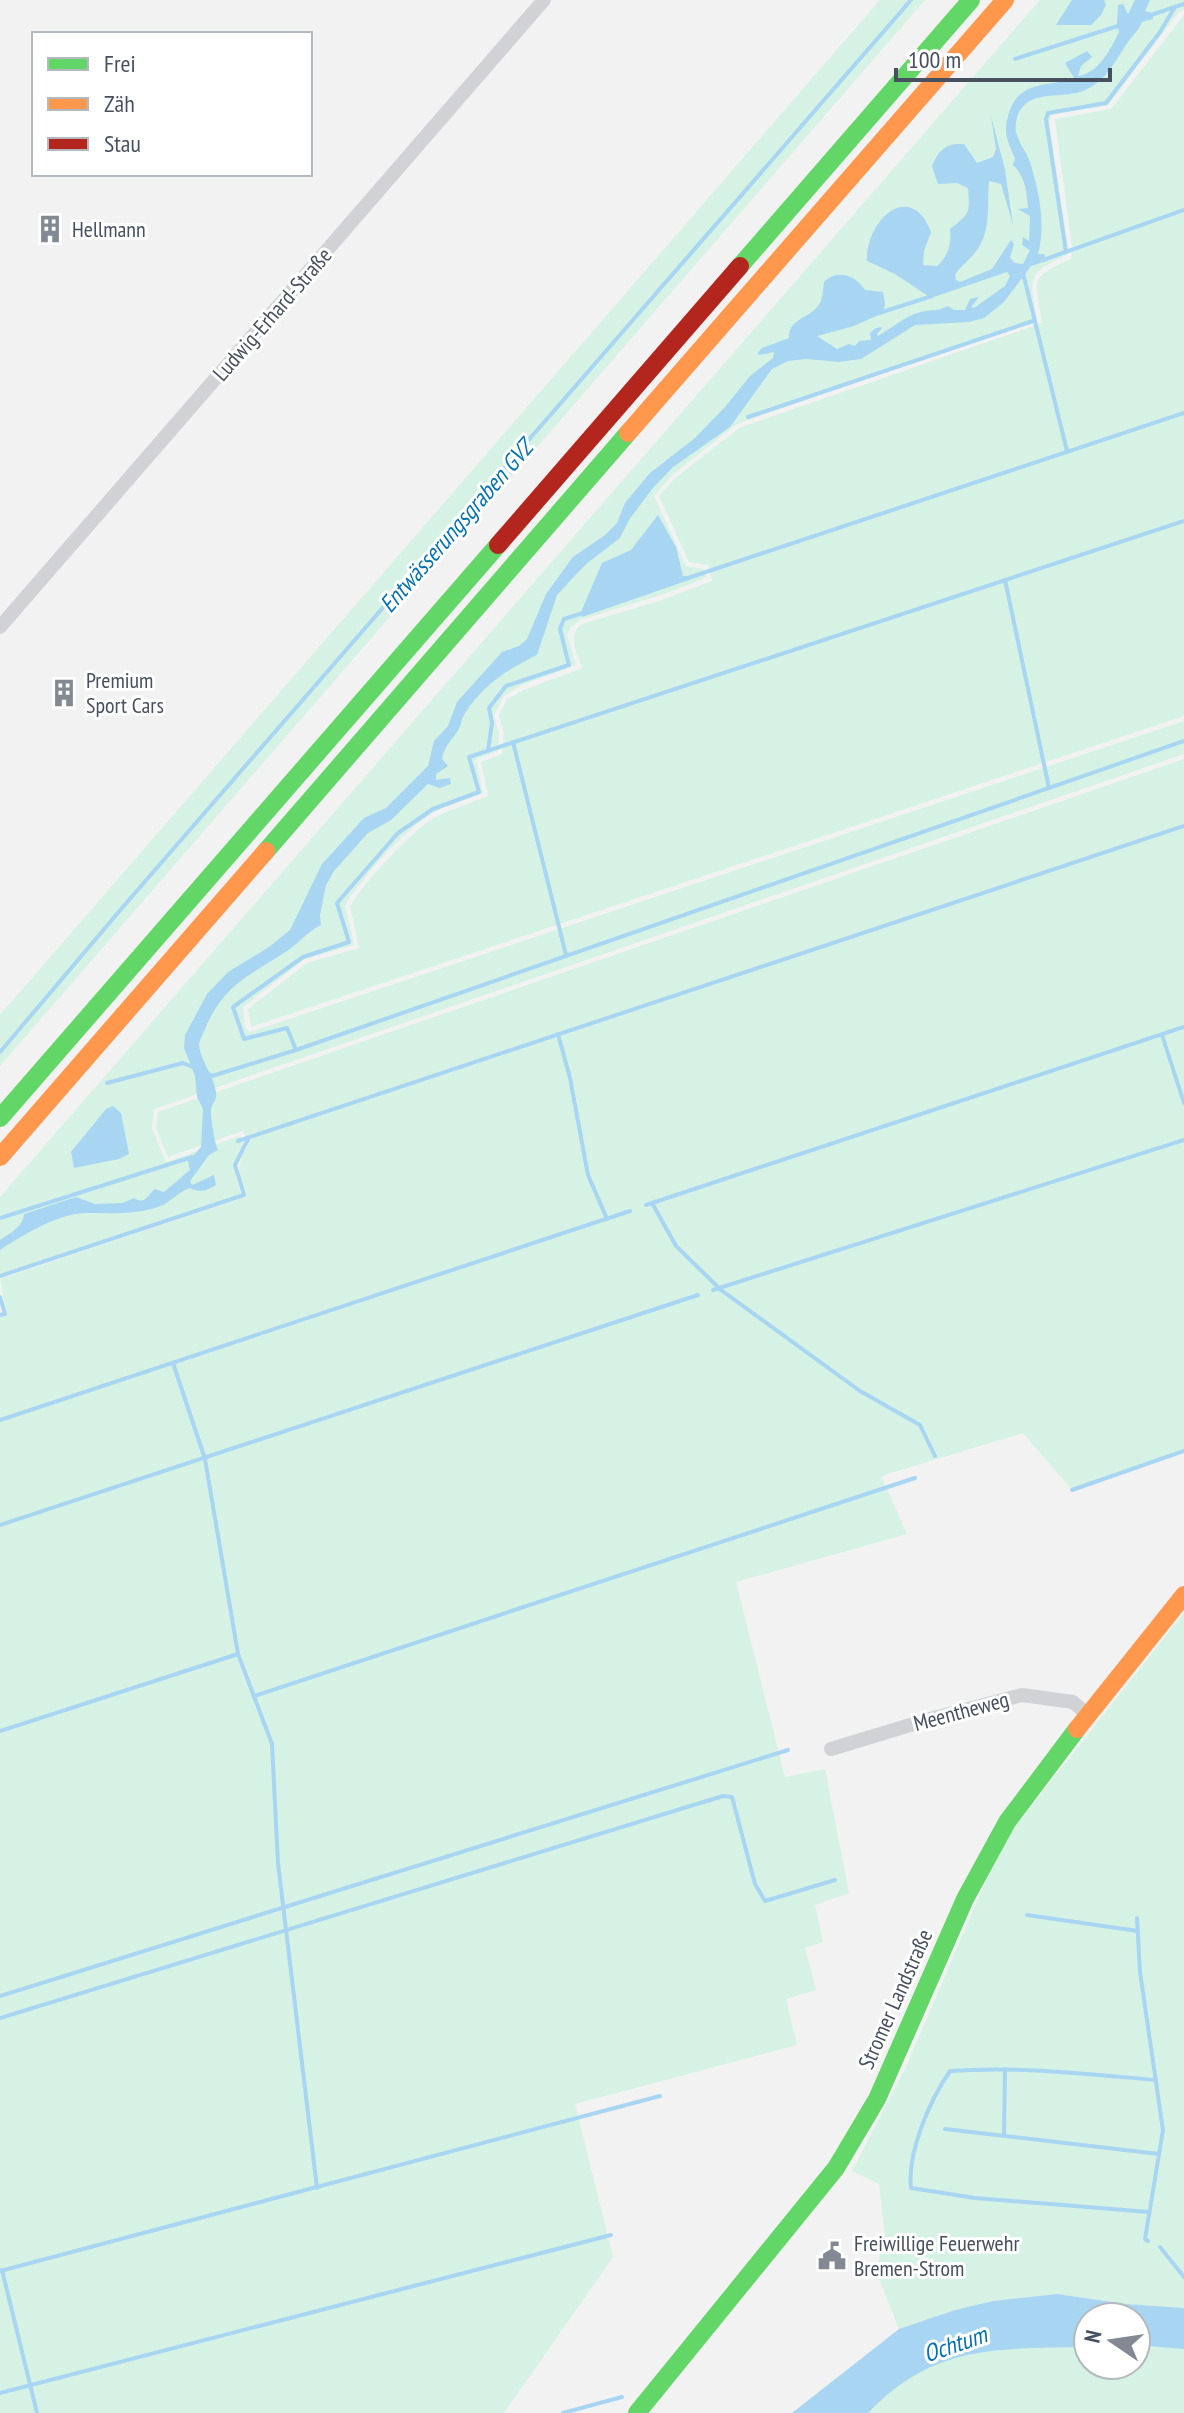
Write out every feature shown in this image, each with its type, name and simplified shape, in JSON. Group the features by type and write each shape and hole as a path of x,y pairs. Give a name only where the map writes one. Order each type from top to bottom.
{"main road":[{"path":"0,1118 971,0"},
{"path":"0,1157 1005,0"},
{"name":"Stromer Landstraße","path":"637,2413 828,2180 891,2069 965,1899 1015,1811 1184,1595"}],"street":[{"name":"Ludwig-Erhard-Straße","path":"0,627 544,0"},
{"name":"Meentheweg","path":"831,1749 1022,1695 1073,1702 1088,1715"}],"green space":[{"path":"880,0 925,0 0,1066 0,1015"},
{"path":"1040,0 1184,0 1184,10 1179,12 1108,105 1051,115 1049,123 1068,247 1067,255 1044,267 1034,279 1032,286 1037,320 737,424 672,475 654,496 686,566 704,569 706,578 580,620 571,627 567,635 576,665 522,685 504,696 494,715 499,734 498,751 476,759 483,793 431,814 396,843 345,905 354,945 305,959 243,1007 245,1027 250,1032 1184,721 1184,754 154,1109 152,1128 166,1162 240,1136 243,1144 235,1169 241,1194 0,1275 0,1197"},
{"path":"1184,15 1184,716 251,1027 248,1009 307,963 359,948 350,906 402,845 436,817 488,796 481,762 502,754 504,733 499,715 507,699 582,668 574,639 582,624 712,581 708,565 689,562 659,496 674,479 739,428 1042,323 1038,282 1047,271 1071,259 1072,247 1055,119 1111,109"},
{"path":"1184,759 1184,1451 1072,1490 1023,1433 881,1476 907,1534 736,1582 785,1777 825,1769 849,1893 815,1905 823,1942 805,1948 816,1990 786,1999 797,2045 575,2104 613,2257 504,2413 0,2413 0,1318 7,1315 0,1279 246,1197 240,1171 241,1159 248,1145 243,1131 168,1157 156,1128 158,1112"},
{"path":"1184,1613 1184,2308 1152,2306 1152,2301 1105,2301 1057,2294 993,2301 899,2329 876,2271 885,2237 879,2184 852,2171 906,2067 984,1885 1010,1833"},
{"path":"1009,2311 1072,2314 1072,2381 1152,2381 1152,2318 1184,2319 1184,2413 820,2413"}],"water":[{"path":"1072,0 1104,0 1106,5 1091,25 1056,25"},
{"path":"1135,0 1150,0 1145,11 1152,13 1153,19 1142,22 1104,77 1083,91 1034,99 1020,111 1016,122 1016,133 1030,162 1040,208 1038,254 1044,254 1046,261 1031,266 1004,302 984,318 969,322 915,325 861,359 788,361 772,369 730,427 673,467 652,489 620,538 586,564 557,595 537,655 496,679 471,704 444,751 442,759 448,766 436,774 436,780 450,778 451,784 440,788 428,784 391,820 368,833 334,871 326,885 321,925 239,982 220,1001 199,1046 216,1092 211,1113 218,1150 209,1155 190,1181 192,1185 214,1175 216,1185 203,1191 190,1188 149,1210 63,1217 0,1250 0,1240 19,1226 24,1214 76,1197 95,1204 123,1203 134,1198 141,1201 155,1189 164,1192 190,1170 187,1157 193,1156 201,1147 203,1109 184,1048 185,1035 207,994 228,972 290,930 322,864 364,818 386,808 428,766 434,741 448,726 457,702 502,652 519,646 527,639 546,594 573,557 605,535 617,523 625,503 650,473 695,438 750,376 773,358 774,352 758,353 762,348 789,338 792,326 821,301 824,282 834,276 846,276 865,290 883,292 883,313 854,326 817,336 837,349 871,340 870,333 876,328 883,327 878,336 921,312 948,306 954,310 965,310 970,299 979,297 971,307 974,308 1005,286 1010,276 1007,272 931,298 895,274 867,261 868,246 873,232 890,212 901,207 912,208 922,216 931,232 923,265 937,266 941,262 948,249 950,229 967,212 968,188 957,183 938,184 932,166 940,152 952,145 964,144 977,163 993,157 996,149 991,116 1005,170 1013,225 1001,184 989,181 983,238 975,253 955,275 956,280 960,282 992,269 1011,240 1014,244 1010,258 1015,263 1023,264 1030,250 1022,245 1023,237 1029,241 1030,216 1018,209 1028,208 1025,185 1013,165 1015,158 1006,133 1013,104 1026,90 1074,78 1065,63 1087,51 1092,57 1081,66 1078,76 1098,66 1119,32 1118,5 1123,4 1128,14"},
{"path":"658,515 676,547 683,576 688,576 689,580 582,617 581,612 602,563 631,550"},
{"path":"113,1106 121,1113 129,1154 74,1168 71,1152 106,1109"},
{"name":"Ochtum","path":"1057,2294 1105,2301 1072,2301 1072,2347 997,2350 943,2362 918,2373 893,2390 868,2413 792,2413 899,2329 993,2301"},
{"path":"1152,2306 1184,2308 1184,2349 1152,2346"}],"waterway":[{"name":"Entwässerungsgraben GVZ","path":"0,1052 911,0"},
{"path":"1148,16 1184,4"},
{"path":"1066,252 1046,119 1048,113 1106,103 1160,32 1175,7"},
{"path":"1015,59 1121,25"},
{"path":"1043,260 1184,210"},
{"path":"1023,273 1067,451"},
{"path":"879,313 932,296"},
{"path":"748,417 1033,321"},
{"path":"685,579 1184,413"},
{"path":"296,1050 287,1028 244,1039 233,1007 303,957 349,942 337,903 398,833 433,809 479,792 469,757 1184,521"},
{"path":"1005,580 1049,788"},
{"path":"488,750 492,723 489,708 506,686 569,665 560,629 564,619 586,612"},
{"path":"207,1073 212,1076 296,1050 1184,741"},
{"path":"513,742 566,955"},
{"path":"238,1141 1184,826"},
{"path":"646,1205 1184,1027"},
{"path":"558,1034 570,1078 588,1175 607,1219"},
{"path":"1162,1035 1184,1103"},
{"path":"107,1083 183,1063 195,1068"},
{"path":"0,1276 244,1195 235,1165 248,1139"},
{"path":"713,1290 1184,1140"},
{"path":"0,1218 192,1157"},
{"path":"652,1203 676,1246 721,1290 860,1391 920,1425 935,1456"},
{"path":"0,1420 630,1211"},
{"path":"0,1525 698,1295"},
{"path":"0,1297 5,1314 0,1315"},
{"path":"173,1363 205,1459 238,1654 272,1744 278,1863 317,2188"},
{"path":"1072,1490 1184,1451"},
{"path":"254,1696 915,1478"},
{"path":"0,1731 238,1654"},
{"path":"0,1996 788,1750"},
{"path":"0,2018 723,1796 732,1797 755,1884 765,1901 835,1880"},
{"path":"1027,1915 1138,1931"},
{"path":"1137,1918 1140,1972 1163,2130 1145,2239 1148,2241"},
{"path":"1004,2136 1005,2069"},
{"path":"1149,2212 975,2198 911,2188 911,2174 922,2127 950,2071 1028,2070 1156,2080"},
{"path":"0,2271 660,2096"},
{"path":"945,2129 1159,2154"},
{"path":"0,2393 611,2235"},
{"path":"1160,2247 1184,2277"},
{"path":"2,2270 37,2413"},
{"path":"563,2413 622,2397"}],"traffic: fast":[{"path":"740,266 971,0"},
{"path":"266,851 628,433"},
{"path":"0,1118 498,545"},
{"path":"637,2413 836,2168 877,2099 965,1899 1007,1822 1077,1729"}],"traffic: slow":[{"path":"628,433 1005,0"},
{"path":"0,1157 266,851"},
{"path":"1077,1729 1184,1595"}],"traffic: jam":[{"path":"498,545 740,266"}],"place":[{"name":"Hellmann","path":"50,229"},
{"name":"Premium Sport Cars","path":"64,693"},
{"name":"Freiwillige Feuerwehr Bremen-Strom","path":"832,2256"}]}
